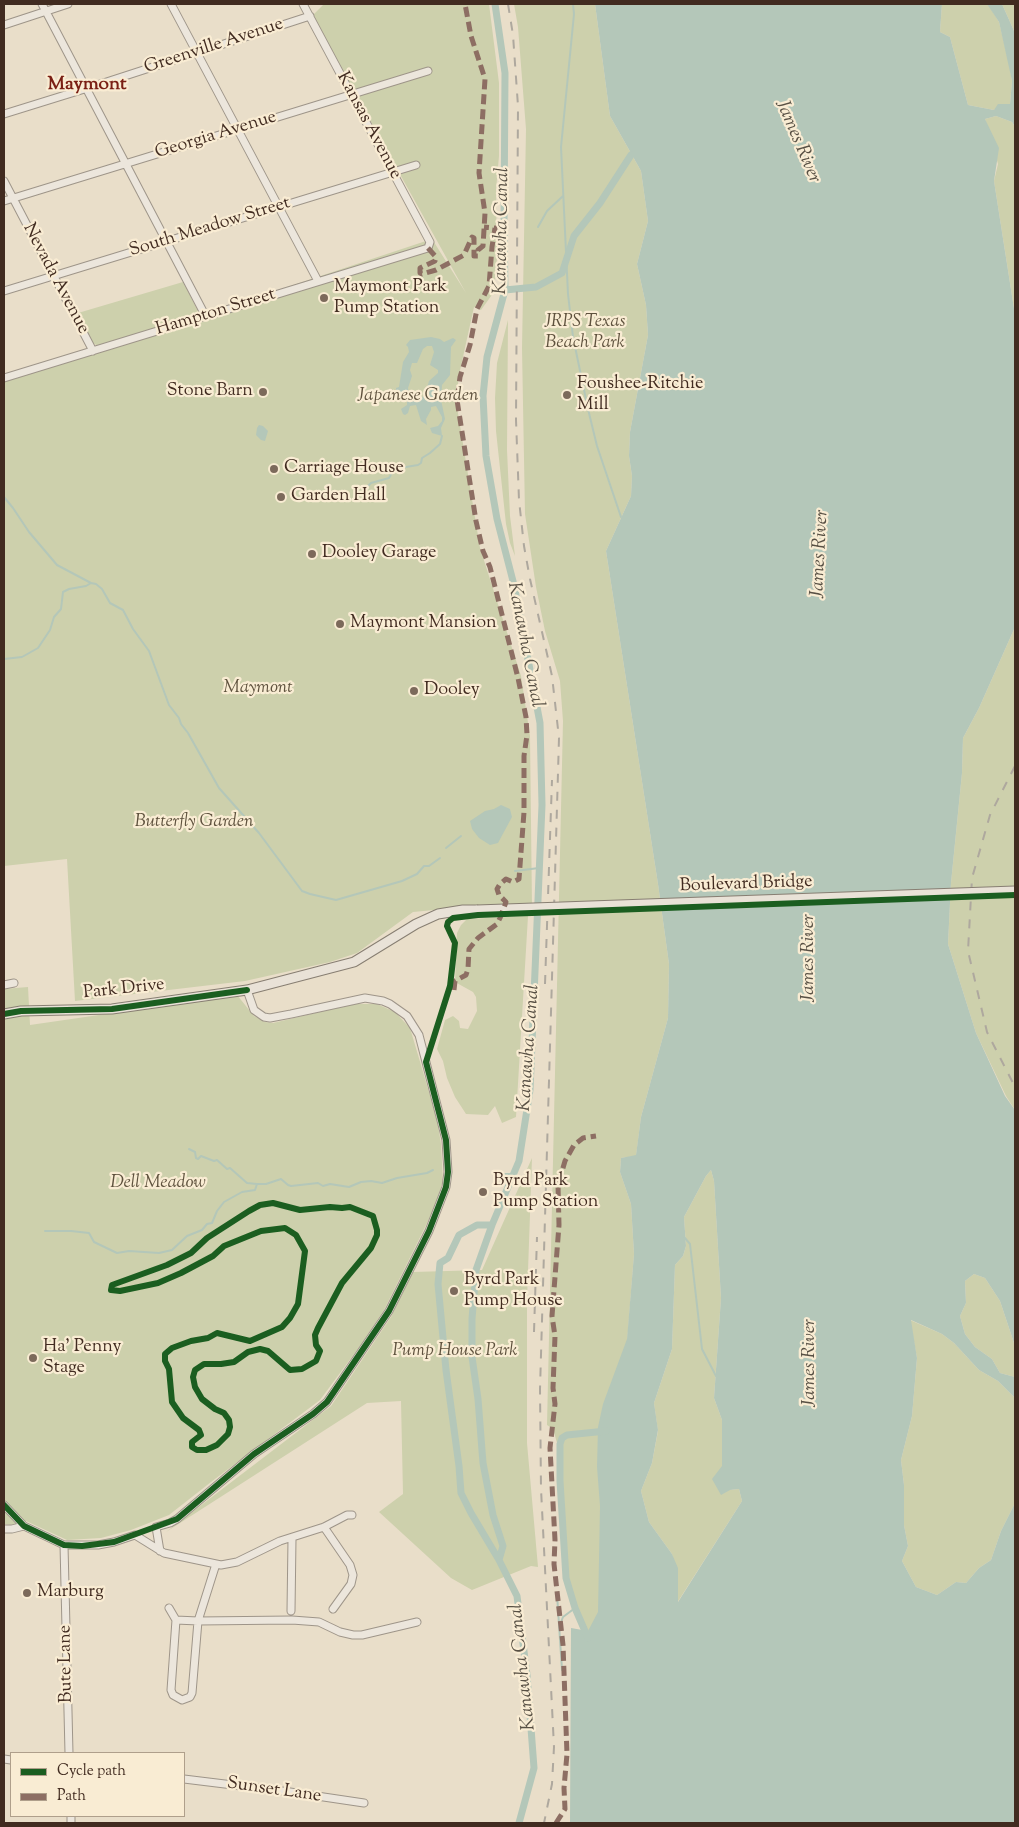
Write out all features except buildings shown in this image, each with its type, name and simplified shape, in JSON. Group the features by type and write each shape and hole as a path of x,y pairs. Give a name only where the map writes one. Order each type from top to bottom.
{"main road":[{"name":"Boulevard Bridge","path":"478,910 1015,891"},
{"name":"Park Drive","path":"4,1014 21,1011 112,1009 247,990 354,962 416,924 431,917 463,910 478,910"}],"street":[{"path":"42,4 205,315"},
{"path":"4,24 68,4"},
{"path":"171,4 318,281"},
{"name":"Kansas Avenue","path":"303,4 430,242 428,248"},
{"name":"Greenville Avenue","path":"4,114 310,16"},
{"name":"Georgia Avenue","path":"4,201 428,71"},
{"name":"South Meadow Street","path":"4,291 416,165"},
{"name":"Nevada Avenue","path":"4,182 92,351"},
{"name":"Hampton Street","path":"4,378 428,248"},
{"path":"4,985 14,983"},
{"path":"160,1551 156,1526 177,1519 254,1454 313,1414 327,1402 389,1311 429,1231 446,1187 448,1172 446,1140 419,1036 407,1016 383,1000 365,998 270,1018 264,1017 254,1010 247,990"},
{"path":"4,1505 24,1526 64,1545 98,1545 136,1535 160,1551 216,1564 238,1562 270,1546 324,1528 352,1514"},
{"path":"4,1529 24,1526"},
{"path":"324,1528 350,1565 353,1575 351,1584 333,1609"},
{"path":"291,1611 292,1538"},
{"name":"Bute Lane","path":"64,1545 69,1752"},
{"path":"169,1608 176,1620 171,1690 173,1695 182,1700 190,1697 192,1693 198,1621 216,1564"},
{"path":"176,1620 292,1620 319,1622 340,1632 362,1635 417,1622"},
{"name":"Sunset Lane","path":"185,1779 364,1803"}],"green space":[{"name":"Maymont","path":"324,4 489,4 499,83 499,156 496,190 497,258 494,292 481,310 474,307 459,375 456,401 480,548 521,676 530,736 532,908 466,907 413,912 357,953 330,962 245,981 75,1001 67,859 4,866 4,381 432,239 466,293 312,16"},
{"name":"JRPS Texas Beach Park","path":"514,4 595,4 610,116 641,171 648,221 637,264 646,305 648,335 630,432 631,496 606,551 669,964 668,1018 641,1117 636,1156 621,1158 620,1172 631,1204 634,1254 604,1598 590,1644 572,1600 565,1575 560,1453 553,1429 547,1425 563,721 560,681 545,631 525,514 522,348 526,129 518,27"},
{"path":"942,4 987,4 990,7 999,22 1009,63 1012,81 1010,104 994,110 968,105 950,37 940,32"},
{"path":"1002,4 1015,4 1015,33"},
{"path":"996,116 1012,122 1015,127 1015,315 994,181 998,164 985,119"},
{"path":"183,282 198,311 196,315 98,346 93,343 78,313"},
{"path":"508,320 507,450 510,516 515,556 506,524 496,431 495,398 497,363"},
{"path":"1015,627 1015,1110 1006,1096 976,1033 948,944 951,883 962,773 963,738 979,708"},
{"path":"528,916 516,1117 502,1123 495,1106 488,1115 466,1114 455,1097 437,1049 445,1020 453,1016 459,1021 460,1028 468,1029 477,1011 476,997 473,992 455,982 457,933 461,925 467,919"},
{"name":"Dell Meadow","path":"28,987 30,1025 237,995 254,1016 265,1022 273,1023 353,1004 377,1004 395,1012 410,1028 437,1119 441,1144 443,1181 435,1207 384,1310 320,1400 169,1515 131,1530 101,1538 67,1540 26,1521 14,1525 4,1524 4,989"},
{"name":"Pump House Park","path":"532,1158 527,1299 527,1443 538,1567 531,1566 472,1590 451,1578 379,1512 403,1494 401,1401 367,1403 166,1532 331,1406 391,1317 413,1272 482,1270"},
{"path":"711,1170 714,1181 721,1298 714,1398 722,1420 722,1466 730,1490 739,1489 742,1501 677,1603 672,1554 649,1522 641,1491 652,1463 658,1431 654,1403 672,1349 675,1265 683,1256 686,1246 684,1217"},
{"path":"974,1274 985,1278 1000,1301 1015,1346 1015,1377 1000,1373 992,1359 975,1347 965,1334 960,1316 966,1303 965,1281"},
{"path":"910,1320 942,1334 954,1343 979,1370 998,1381 1015,1398 1015,1503 1001,1531 991,1560 979,1568 966,1583 956,1582 937,1595 916,1587 902,1561 908,1546 904,1525 904,1485 901,1460 912,1416 917,1358"}],"water":[{"name":"James River","path":"595,4 942,4 940,32 950,37 968,105 994,110 998,104 1010,104 1012,81 999,22 987,4 1002,4 1015,33 1015,127 1012,122 996,116 985,119 999,148 994,181 1015,315 1015,627 979,708 963,738 962,773 951,883 948,944 976,1033 1005,1096 1015,1110 1015,1346 1000,1301 985,1278 974,1274 965,1281 966,1303 960,1316 965,1334 975,1347 992,1359 1000,1373 1015,1377 1015,1398 998,1381 979,1370 954,1343 942,1334 911,1320 917,1358 912,1416 901,1460 904,1485 904,1525 908,1546 902,1561 916,1587 937,1595 956,1582 966,1583 979,1568 991,1560 1001,1531 1015,1503 1015,1823 570,1823 571,1628 588,1631 598,1612 600,1506 597,1467 598,1427 603,1404 627,1339 634,1254 631,1204 620,1172 621,1158 636,1155 641,1117 668,1018 669,964 606,551 631,496 630,432 648,335 646,305 637,264 648,221 641,171 610,116","holes":["711,1170 714,1181 721,1298 714,1398 722,1420 722,1466 712,1479 721,1495 730,1490 739,1489 742,1501 678,1602 678,1568 672,1554 649,1522 641,1491 652,1463 658,1430 654,1403 672,1349 675,1265 683,1256 686,1246 684,1217"]},
{"path":"431,337 444,342 453,338 456,340 451,347 450,375 442,385 441,400 445,419 441,428 442,436 432,433 430,428 438,426 442,421 436,406 431,407 426,419 427,425 421,421 416,405 410,406 408,413 403,414 401,409 407,405 407,399 404,397 397,398 396,396 396,388 399,387 403,362 409,352 406,345 410,340","holes":["427,346 432,346 434,352 430,365 438,370 438,373 429,381 424,391 425,395 421,398 409,393 408,388 412,376 410,370 412,363 417,363 423,349"]},
{"path":"259,425 268,431 265,441 256,435"},
{"path":"501,805 510,809 512,817 498,843 490,845 479,838 472,829 470,821 485,811"}],"pier":[{"path":"953,891 953,899 659,909 658,900"}],"waterway":[{"name":"Kanawha Canal","path":"495,4 505,73 505,290 487,357 483,396 486,456 497,519 514,585 540,723 542,805 530,1090 519,1161 492,1225 477,1225 459,1235 448,1258 440,1263 438,1284 461,1493 517,1596 527,1675 534,1768 519,1823"},
{"path":"573,4 574,14 561,147 568,294 573,337 588,409 597,446 621,517"},
{"path":"505,290 536,287 562,273 574,236 600,203 631,155"},
{"path":"538,227 547,211 563,196"},
{"path":"360,494 371,483 389,478 394,469 421,463 422,458 440,444 442,436"},
{"path":"4,497 29,532 57,565 91,583"},
{"path":"4,659 22,657 38,648 50,630 54,617 61,609 63,592 91,583 96,584 102,589 110,603 123,610 133,629 149,651 169,705 179,718 219,788 259,833 302,891 336,900 402,881 417,874 424,866 429,866 440,858"},
{"path":"446,848 461,836"},
{"path":"515,871 539,868"},
{"path":"189,1149 195,1152 196,1158 198,1159 201,1156 214,1161 217,1160 227,1169 230,1168 247,1183 257,1184"},
{"path":"45,1231 89,1233 94,1242 117,1253 129,1251 159,1253 172,1250 187,1236 202,1230 207,1224 212,1223 217,1211 224,1202 242,1192 255,1190 257,1184 266,1184 281,1179 291,1186 318,1183 323,1186 330,1184 349,1187 361,1182 382,1183 433,1170"},
{"path":"503,1174 513,1174"},
{"path":"492,1225 476,1270 472,1319 472,1357 478,1399 483,1463 493,1515 503,1546 499,1560"},
{"path":"684,1237 690,1244 702,1349 716,1376"},
{"path":"588,1638 575,1608 566,1578 560,1481 560,1444 562,1438 567,1435 606,1431"},
{"path":"557,1594 562,1670"},
{"path":"561,1622 563,1617 575,1608"}],"railway":[{"path":"508,4 513,35 518,106 516,420 519,500 530,579 552,676 559,738 540,1389 541,1489 554,1747 552,1784 544,1823"},
{"path":"1015,766 990,815 972,878 968,951 987,1032 1015,1087"},
{"path":"545,984 552,780"},
{"path":"534,1332 537,1237"}],"marked path":[{"path":"428,248 436,257 435,261 420,268 420,273 422,274 436,270 464,255 472,237 474,238 474,256 478,256 478,250 483,246 485,213 479,173 485,79 471,36 465,4"},
{"path":"454,990 455,981 466,975 469,949 478,938 497,924 500,918 506,902 499,895 497,889 506,879 513,882 519,879 524,812 526,717 490,567 483,551 476,521 457,400 460,377 470,345 477,309 489,286 495,228 484,227"},
{"path":"556,1823 565,1809 564,1788 567,1754 563,1645 554,1564 555,1540 550,1448 555,1404 553,1388 555,1336 552,1316 559,1225 558,1185 565,1161 574,1145 583,1138 596,1136"}],"cycle path":[{"path":"4,1505 24,1526 64,1545 82,1546 114,1542 177,1519 254,1454 313,1414 327,1402 389,1311 429,1231 446,1187 448,1172 446,1140 426,1062 450,986 455,943 447,926 448,922 453,918 478,915 1015,895"},
{"path":"4,1014 21,1011 112,1009 247,990"},
{"path":"273,1203 300,1210 350,1207 373,1216 377,1235 371,1248 342,1283 318,1328 315,1335 316,1345 320,1351 316,1361 302,1369 290,1370 268,1351 260,1349 248,1352 234,1362 204,1364 195,1370 193,1377 195,1387 202,1399 224,1413 229,1420 230,1427 228,1434 217,1445 206,1450 197,1450 192,1447 192,1442 201,1435 199,1430 183,1418 172,1402 169,1369 165,1361 165,1354 172,1348 191,1341 208,1338 217,1333 250,1341 282,1327 298,1304 305,1251 296,1235 285,1228 261,1231 224,1246 213,1256 158,1283 120,1291 111,1290 112,1285 167,1265 191,1253 207,1238 249,1211 260,1205 273,1203"}],"place":[{"name":"Maymont Park Pump Station","path":"324,298"},
{"name":"Stone Barn","path":"263,392"},
{"name":"Foushee-Ritchie Mill","path":"567,395"},
{"name":"Carriage House","path":"274,469"},
{"name":"Garden Hall","path":"281,497"},
{"name":"Dooley Garage","path":"312,554"},
{"name":"Maymont Mansion","path":"340,624"},
{"name":"Dooley","path":"414,691"},
{"name":"Byrd Park Pump Station","path":"483,1192"},
{"name":"Byrd Park Pump House","path":"454,1291"},
{"name":"Ha' Penny Stage","path":"33,1358"},
{"name":"Marburg","path":"27,1593"}],"district":[{"name":"Maymont","path":"87,86"}],"park label":[{"name":"Japanese Garden","path":"418,397"},
{"name":"Butterfly Garden","path":"194,823"}]}
